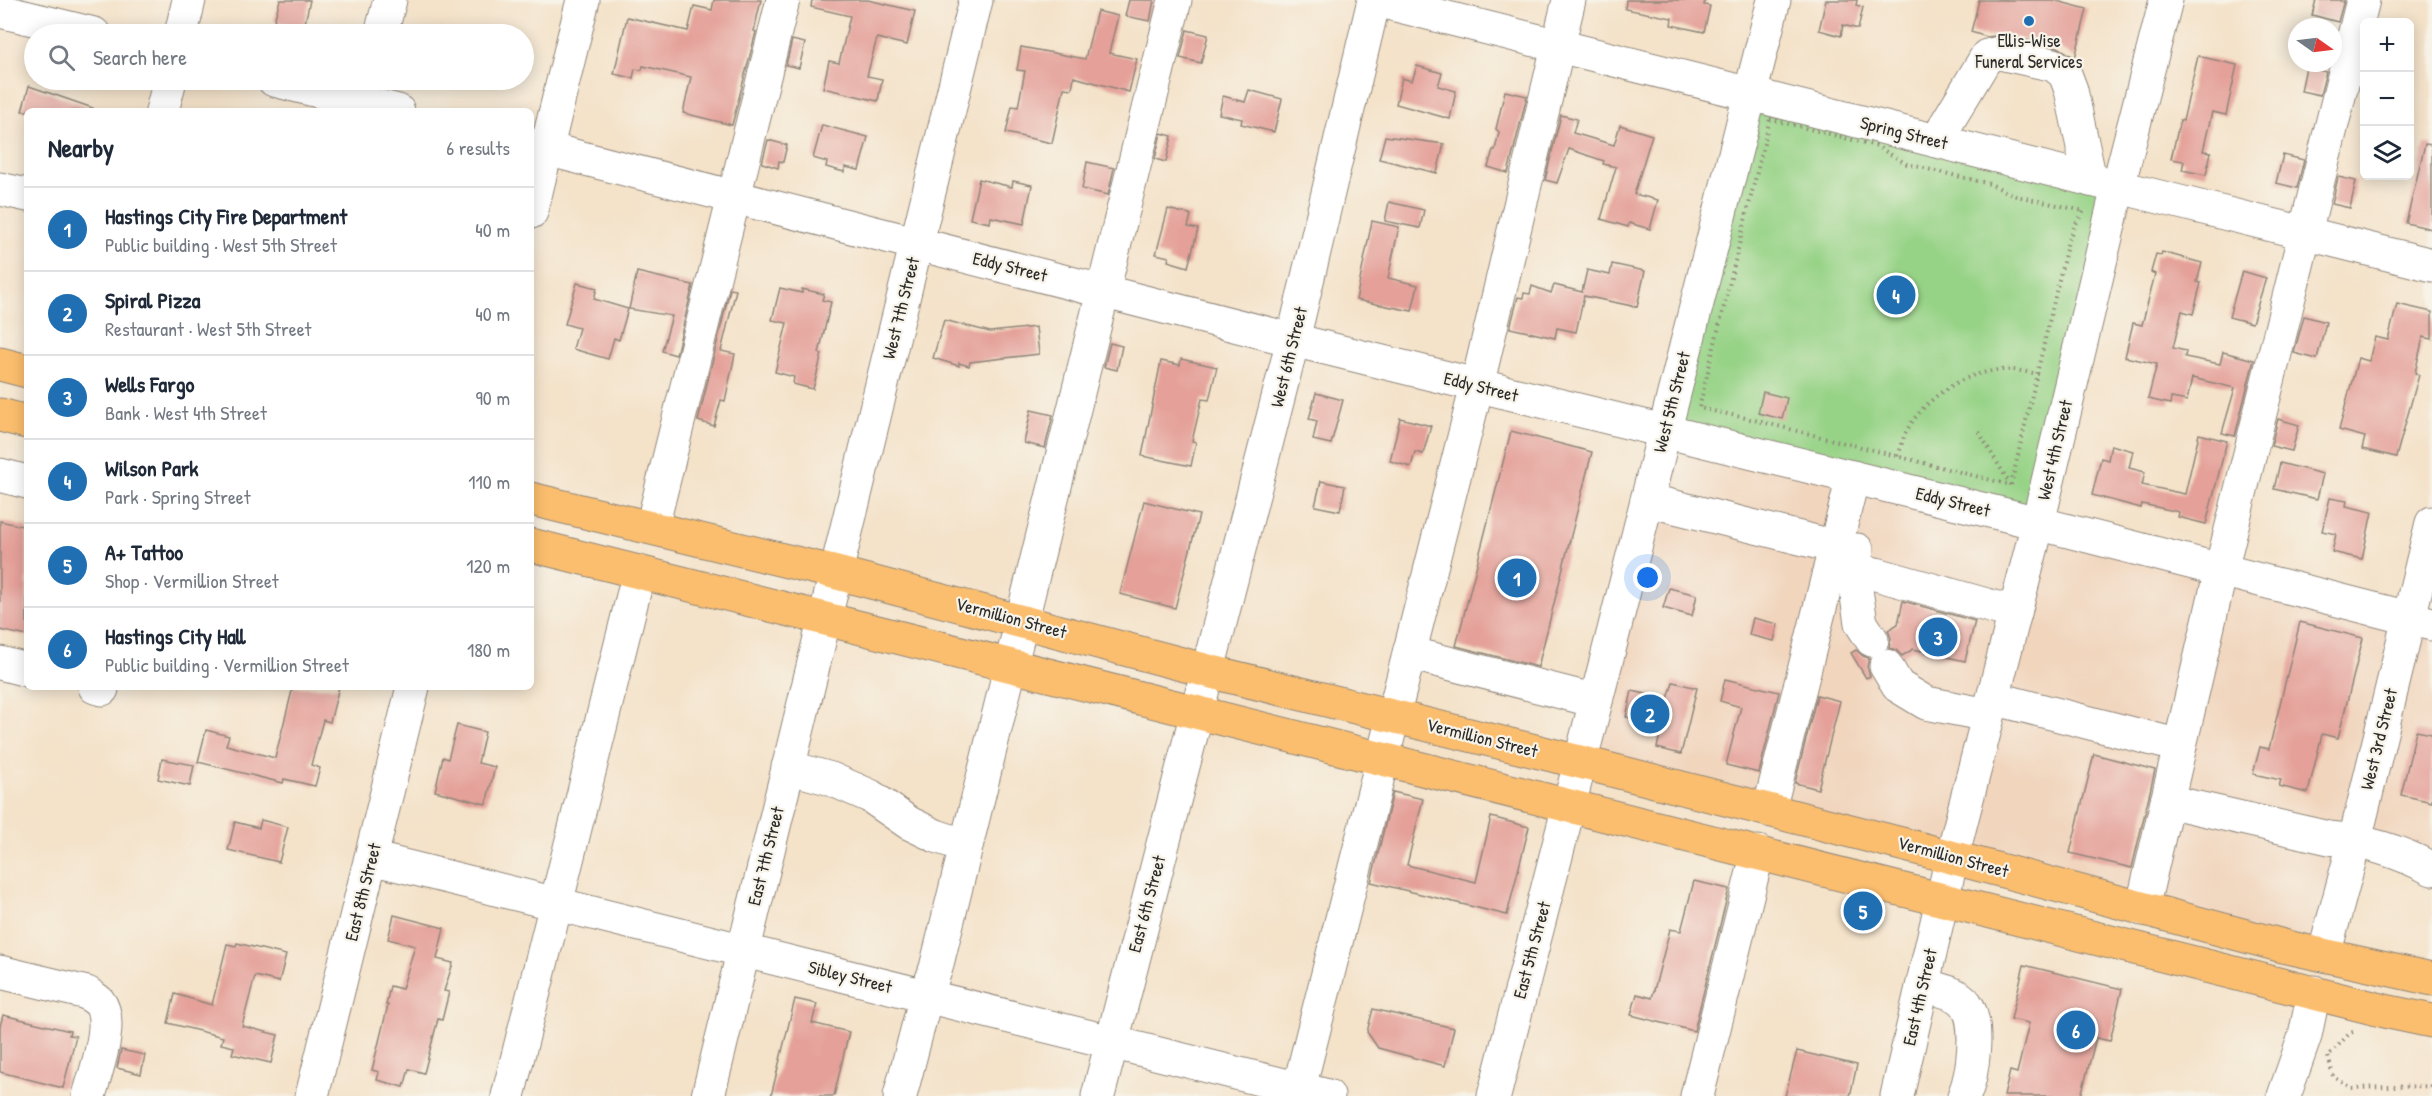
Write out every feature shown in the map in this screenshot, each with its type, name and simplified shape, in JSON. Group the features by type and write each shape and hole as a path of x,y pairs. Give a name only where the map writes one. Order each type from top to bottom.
{"highway":[{"path":"0,364 24,370"},
{"path":"0,415 24,421"},
{"name":"Vermillion Street","path":"534,500 837,573 1208,671 1769,810 2324,955 2432,979"},
{"path":"534,546 2432,1020"}],"street":[{"path":"183,24 189,0"},
{"path":"384,24 390,0"},
{"path":"534,188 539,147 583,0"},
{"path":"652,527 783,0"},
{"name":"West 7th Street","path":"825,617 976,0"},
{"path":"900,1096 926,996 936,968 1175,0"},
{"name":"Spring Street","path":"1375,0 1749,96 2432,265"},
{"name":"West 6th Street","path":"1197,713 1293,340 1375,0"},
{"path":"1308,1094 1392,716 1477,386 1569,0"},
{"name":"West 5th Street","path":"1569,803 1774,0"},
{"name":"West 4th Street","path":"1943,899 2072,381 2104,183 2166,0"},
{"path":"2142,909 2221,570 2363,0"},
{"path":"0,11 53,24"},
{"path":"1936,141 1988,56 1999,53 2054,65 2065,74 2104,183"},
{"path":"163,108 167,90"},
{"path":"325,90 366,98 391,108"},
{"name":"Eddy Street","path":"539,147 1477,386 1665,430 1879,475 2038,523 2420,621"},
{"path":"0,189 24,194"},
{"path":"0,475 24,481"},
{"path":"1769,810 1844,558 1879,475"},
{"path":"1647,500 1844,558 1876,574 2015,613"},
{"name":"West 3rd Street","path":"2324,955 2355,840 2420,621 2432,523"},
{"path":"1844,558 1861,623 1898,686 1926,703 1990,706 2180,746"},
{"path":"508,1096 639,572"},
{"name":"East 7th Street","path":"708,1096 825,617"},
{"path":"1408,653 1596,701"},
{"path":"0,663 24,669"},
{"name":"East 8th Street","path":"312,1096 412,690"},
{"name":"East 6th Street","path":"1098,1096 1197,713"},
{"path":"788,767 831,779 870,796 918,827 966,846"},
{"path":"2167,801 2329,838 2355,840 2432,869"},
{"name":"East 5th Street","path":"1494,1096 1569,803"},
{"path":"1697,1096 1758,852"},
{"name":"Sibley Street","path":"371,858 1111,1042 1308,1094"},
{"name":"East 4th Street","path":"1897,1096 1943,899"},
{"path":"0,972 87,993 99,1002 105,1013 106,1027 90,1096"},
{"path":"1923,985 1954,996 1966,1003 1972,1019 1973,1060 1964,1096"},
{"path":"2292,1095 2314,992"}],"path":[{"path":"1770,119 1876,146 1907,164 1990,184 2016,196 2084,211 2068,241 2011,485 1879,475 1746,418 1699,408 1770,119"},
{"path":"1879,475 1905,434 1928,404 1955,383 1970,376 2002,369 2072,381"},
{"path":"1979,432 2014,490"},
{"path":"2342,1041 2328,1056 2333,1076 2351,1088 2432,1086"}],"shaded area":[{"path":"1665,430 2432,624 2432,869 2355,840 2313,934 2299,943 1580,762"}],"green space":[{"path":"1749,96 2118,187 2038,523 1665,430"}],"building":[{"path":"280,0 310,0 305,24 274,21"},
{"path":"714,0 761,0 754,31 756,32 732,125 683,113 691,77 643,66 642,70 635,69 633,78 614,74 627,17 688,31 694,6 712,10"},
{"path":"812,0 868,0 915,11 907,45 877,38 867,76 882,79 878,101 823,88 829,61 839,63 850,16 811,7"},
{"path":"1129,0 1154,0 1150,21 1125,16"},
{"path":"1626,0 1705,0 1704,5 1710,6 1704,32 1671,25 1672,18 1625,9"},
{"path":"1826,0 1857,0 1856,5 1863,7 1858,29 1843,25 1841,36 1819,30"},
{"name":"Ellis-Wise Funeral Services","path":"1979,0 2053,0 2087,9 2075,58 2058,47 2003,35 1987,37 1971,32"},
{"path":"2316,0 2344,0 2339,18 2312,15"},
{"path":"1097,11 1118,16 1109,53 1137,59 1129,92 1074,77 1072,89 1064,88 1052,143 1006,133 1012,106 1018,107 1025,71 1017,70 1021,47 1085,59"},
{"path":"1187,30 1208,35 1201,63 1180,58"},
{"path":"792,40 805,43 799,68 786,65"},
{"path":"2198,56 2237,65 2226,115 2212,112 2203,151 2211,152 2206,175 2182,170 2184,161 2171,159 2180,120 2183,121"},
{"path":"1417,66 1442,73 1438,86 1456,91 1450,119 1396,104 1402,78 1412,81"},
{"path":"2305,72 2326,72 2320,95 2301,91"},
{"path":"28,90 41,90 93,108 24,108 22,111"},
{"path":"1249,90 1282,99 1274,132 1241,124 1242,119 1219,114 1223,96 1245,102"},
{"path":"1505,91 1527,96 1508,173 1488,167 1493,150 1495,150 1499,132 1496,129"},
{"path":"1561,115 1577,119 1573,133 1614,145 1620,125 1652,135 1634,194 1658,200 1650,229 1629,223 1628,227 1601,219 1616,167 1603,164 1604,161 1569,149 1557,183 1545,180"},
{"path":"822,125 868,137 859,170 845,167 844,172 826,167 827,162 813,158"},
{"path":"1161,133 1172,136 1166,162 1155,159"},
{"path":"1385,136 1444,144 1437,173 1379,159"},
{"path":"768,140 787,145 783,162 779,161 778,168 762,163"},
{"path":"2425,144 2432,145 2432,229 2406,223"},
{"path":"2283,155 2304,160 2297,188 2276,183"},
{"path":"1087,162 1114,168 1108,195 1082,189"},
{"path":"2338,177 2356,181 2350,208 2332,204"},
{"path":"979,179 1012,187 1013,181 1032,185 1024,224 991,217 990,223 970,219"},
{"path":"1389,202 1424,210 1420,228 1385,221"},
{"path":"1168,209 1191,215 1188,227 1198,229 1188,267 1168,261 1169,257 1156,254"},
{"path":"1372,221 1399,227 1388,278 1418,285 1412,311 1356,300"},
{"path":"2162,252 2202,263 2197,282 2201,283 2193,314 2182,311 2173,348 2186,351 2185,357 2220,364 2223,352 2254,360 2235,436 2222,433 2235,388 2192,378 2187,401 2171,398 2170,404 2148,399 2157,364 2125,357 2133,323 2142,325 2155,274 2151,272 2156,254 2161,255"},
{"path":"1612,264 1645,271 1637,307 1584,296 1576,332 1557,328 1555,338 1510,328 1518,297 1523,298 1524,293 1530,294 1532,286 1551,293 1554,285 1582,292 1587,270 1610,275"},
{"path":"2242,271 2266,278 2252,323 2229,317"},
{"path":"637,272 693,285 676,355 662,351 672,316 629,309"},
{"path":"577,283 597,288 594,299 628,309 619,340 614,338 608,359 573,349 579,328 565,324"},
{"path":"780,288 802,293 802,289 824,294 822,300 831,302 813,389 793,384 794,377 775,372 787,323 772,320"},
{"path":"730,289 736,290 721,351 735,354 725,401 721,400 714,426 698,421"},
{"path":"2397,304 2432,312 2432,339 2423,337 2415,373 2419,375 2396,457 2362,449 2365,437 2339,430 2358,358 2369,361 2375,337 2388,340"},
{"path":"2304,316 2326,322 2317,359 2294,353"},
{"path":"944,320 990,332 1036,327 1039,354 970,362 969,366 959,363 959,366 933,358"},
{"path":"1110,343 1122,346 1117,370 1104,367"},
{"path":"1181,359 1217,367 1209,400 1202,399 1192,441 1196,442 1191,466 1142,456 1161,361 1180,365"},
{"path":"1763,392 1787,398 1782,419 1758,413"},
{"path":"1316,393 1343,400 1331,444 1313,440 1317,421 1309,419"},
{"path":"1031,410 1053,415 1045,448 1024,443"},
{"path":"1400,418 1431,426 1423,454 1415,452 1411,467 1390,461"},
{"path":"2278,419 2299,425 2292,451 2271,446"},
{"path":"1511,431 1592,452 1538,667 1456,646"},
{"path":"2199,434 2227,441 2206,524 2178,517 2179,512 2142,504 2141,508 2092,495 2101,458 2108,460 2111,445 2133,451 2129,468 2145,472 2142,485 2185,494"},
{"path":"2280,463 2323,474 2317,499 2274,489"},
{"path":"1321,481 1345,486 1340,511 1315,506"},
{"path":"2330,498 2347,501 2346,506 2372,512 2362,559 2332,552 2336,534 2322,531"},
{"path":"1144,501 1199,515 1175,608 1120,594"},
{"path":"0,521 24,526 24,635 0,630"},
{"path":"1669,588 1697,595 1692,616 1663,608"},
{"path":"1903,601 1975,621 1965,661 1913,649 1902,656 1896,650 1889,648 1891,638 1888,630 1898,624"},
{"path":"1753,618 1778,624 1774,641 1749,635"},
{"path":"2300,622 2363,638 2338,738 2322,734 2308,793 2279,786 2281,780 2253,774 2260,747 2269,749"},
{"path":"1856,650 1869,658 1867,667 1870,676 1866,678 1851,653"},
{"path":"1725,679 1779,692 1759,773 1726,765 1741,707 1720,701"},
{"path":"1673,682 1697,688 1681,754 1657,748 1662,725 1626,717 1632,691 1668,699"},
{"path":"292,690 338,690 330,722 323,720 311,765 320,768 315,786 284,779 283,783 198,762 206,730 229,736 226,745 275,758"},
{"path":"1817,695 1840,701 1818,789 1795,783"},
{"path":"457,725 485,732 478,763 495,767 486,804 435,791 443,757 448,759"},
{"path":"2416,731 2432,734 2432,802 2401,795"},
{"path":"2094,754 2155,770 2132,868 2070,853"},
{"path":"162,759 194,765 190,786 158,779"},
{"path":"1393,792 1423,799 1407,865 1476,882 1491,817 1529,827 1507,915 1371,882"},
{"path":"261,820 288,827 279,862 228,850 235,822 259,828"},
{"path":"1694,881 1729,889 1694,1031 1631,1015 1637,994 1652,998 1670,929 1681,931"},
{"path":"394,915 444,928 437,959 453,963 444,991 449,992 442,1020 438,1019 424,1073 409,1069 404,1087 377,1080 379,1072 372,1070 388,1005 386,1005 390,986 402,989 415,946 388,939"},
{"path":"237,943 286,955 279,982 255,976 242,1026 278,1035 271,1063 232,1054 234,1047 221,1044 223,1037 168,1023 175,994 212,1005 227,944 236,946"},
{"path":"2024,965 2122,989 2110,1041 2096,1038 2081,1096 2004,1096 2010,1071 2017,1073 2029,1023 2011,1019"},
{"path":"795,999 817,1004 812,1023 849,1032 834,1096 771,1096"},
{"path":"1373,1009 1454,1028 1445,1066 1378,1048 1367,1032"},
{"path":"3,1015 70,1031 69,1035 76,1036 63,1088 0,1072 0,1026"},
{"path":"121,1050 145,1055 141,1074 117,1068"},
{"path":"1797,1051 1857,1065 1850,1096 1785,1096"}],"place":[{"name":"Ellis-Wise Funeral Services","path":"2029,21"},
{"name":"Wilson Park","path":"1896,295"},
{"name":"Hastings City Fire Department","path":"1517,578"},
{"name":"Wells Fargo","path":"1938,637"},
{"name":"Spiral Pizza","path":"1650,714"},
{"name":"A+ Tattoo","path":"1863,911"},
{"name":"Hastings City Hall","path":"2076,1030"}]}
